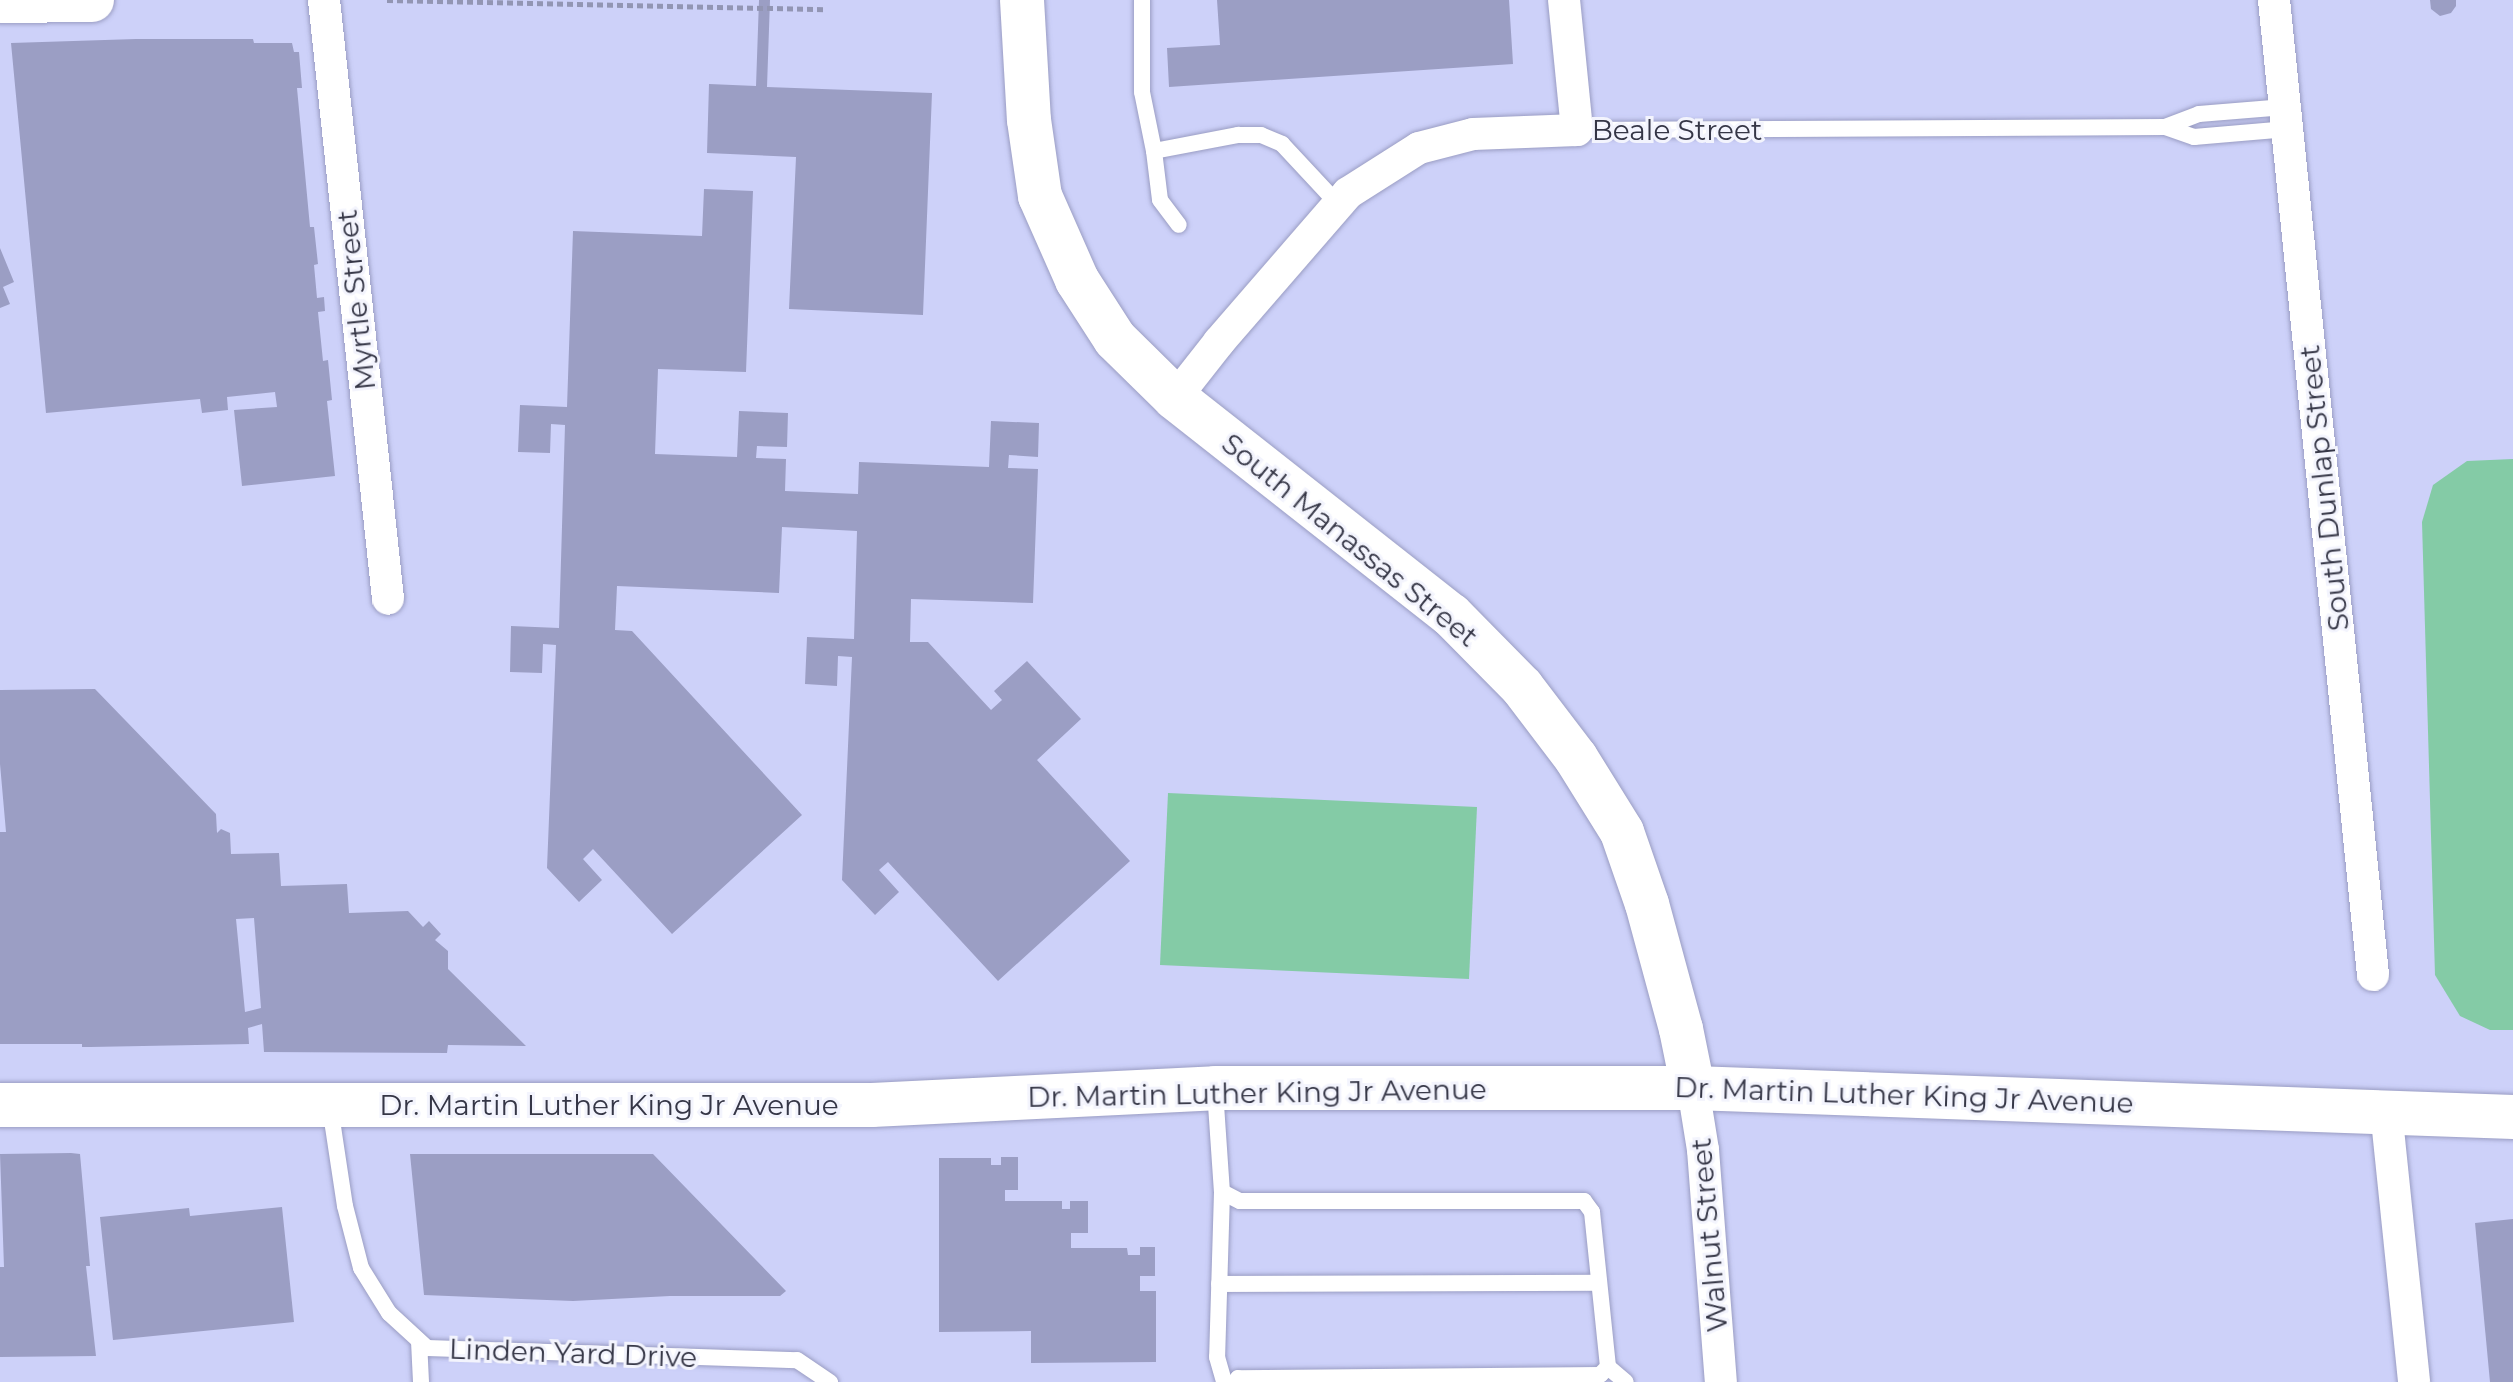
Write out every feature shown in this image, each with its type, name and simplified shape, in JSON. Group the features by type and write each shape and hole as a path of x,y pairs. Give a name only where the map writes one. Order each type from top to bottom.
{"main road":[{"path":"0,1 92,0"},
{"name":"South Manassas Street","path":"1022,0 1029,120 1040,196 1068,265 1115,339 1175,398 1451,615 1522,687 1576,758 1622,832 1647,904 1681,1029 1693,1088"},
{"name":"Dr. Martin Luther King Jr Avenue","path":"0,1105 872,1105 1215,1088 1693,1088 2386,1110 2513,1117"}],"street":[{"name":"Myrtle Street","path":"324,0 388,599"},
{"path":"1564,0 1577,130"},
{"name":"South Dunlap Street","path":"2274,0 2373,975"},
{"name":"Beale Street","path":"1175,398 1219,342 1348,193 1419,148 1473,134 1577,130"},
{"name":"Walnut Street","path":"1693,1088 1703,1150 1721,1382"},
{"path":"2386,1110 2414,1382"}],"lane":[{"path":"1142,0 1142,92 1160,200 1179,225"},
{"name":"Beale Street","path":"1577,130 2165,127 2199,114 2287,118"},
{"path":"1154,151 1238,135 1261,135 1282,144 1338,204"},
{"path":"1215,1088 1222,1192 1217,1357 1224,1382"},
{"name":"Linden Yard Drive","path":"330,1105 345,1206 361,1268 389,1313 427,1348 797,1360 830,1382"},
{"path":"1222,1192 1240,1201 1584,1201 1592,1212 1608,1367 1626,1382"},
{"path":"1219,1284 1599,1283"},
{"path":"419,1341 421,1382"},
{"path":"1235,1382 1238,1378 1600,1375 1608,1367"}],"path":[{"path":"387,0 825,9"}],"green space":[{"path":"2513,459 2513,1030 2490,1030 2460,1016 2435,975 2422,522 2433,485 2467,461"},
{"path":"1168,793 1477,807 1469,979 1160,965"}],"building":[{"path":"759,0 770,0 767,87 932,93 923,315 789,309 796,157 707,153 709,84 756,86"},
{"path":"1217,0 1509,0 1513,64 1169,87 1167,48 1220,45"},
{"path":"2430,0 2456,0 2456,6 2451,13 2440,16 2431,9"},
{"path":"253,39 254,43 292,43 294,52 299,52 302,88 297,88 310,227 314,227 318,264 314,265 317,298 324,297 325,311 318,312 323,361 328,360 332,400 327,401 335,476 242,486 234,410 277,407 275,392 227,397 228,410 202,413 200,399 46,413 11,43"},
{"path":"704,189 753,191 746,372 658,369 655,454 737,457 739,411 788,413 787,447 757,446 756,458 786,459 785,491 858,494 859,462 989,467 991,421 1039,423 1038,457 1009,455 1008,468 1038,469 1033,603 911,599 910,642 928,642 991,710 1002,700 994,691 1027,661 1081,719 1037,760 1130,861 998,981 888,862 879,870 899,892 875,915 842,880 852,657 838,656 837,686 805,684 807,637 854,639 857,531 782,527 779,593 617,586 615,630 632,631 802,815 672,934 593,849 583,859 602,880 579,902 547,868 556,645 543,644 542,673 510,672 511,626 559,628 565,425 551,424 550,453 518,452 520,405 567,407 573,231 702,236"},
{"path":"0,248 14,282 3,287 10,304 0,308"},
{"path":"95,689 216,814 217,833 221,829 230,833 231,854 279,853 281,886 347,884 349,913 408,911 423,927 429,921 441,934 435,940 448,951 448,969 526,1046 448,1045 447,1053 264,1052 262,1024 248,1028 249,1044 82,1047 82,1044 0,1044 0,832 6,832 0,764 0,690","holes":["254,918 261,1008 245,1012 236,919"]},
{"path":"0,1154 80,1154 90,1266 86,1266 96,1356 0,1357 0,1267 4,1267"},
{"path":"410,1154 653,1154 786,1291 780,1296 670,1296 573,1301 424,1295"},
{"path":"1001,1157 1018,1157 1018,1190 1005,1190 1005,1201 1062,1201 1062,1209 1070,1209 1070,1201 1088,1201 1088,1233 1071,1233 1071,1248 1127,1248 1128,1255 1140,1255 1140,1247 1155,1247 1155,1276 1140,1276 1140,1291 1156,1291 1156,1362 1031,1363 1031,1331 939,1332 939,1158 991,1158 991,1165 1001,1165"},
{"path":"282,1207 294,1322 113,1340 100,1217 189,1208 190,1216"},
{"path":"2513,1219 2513,1382 2490,1382 2475,1223"}]}
